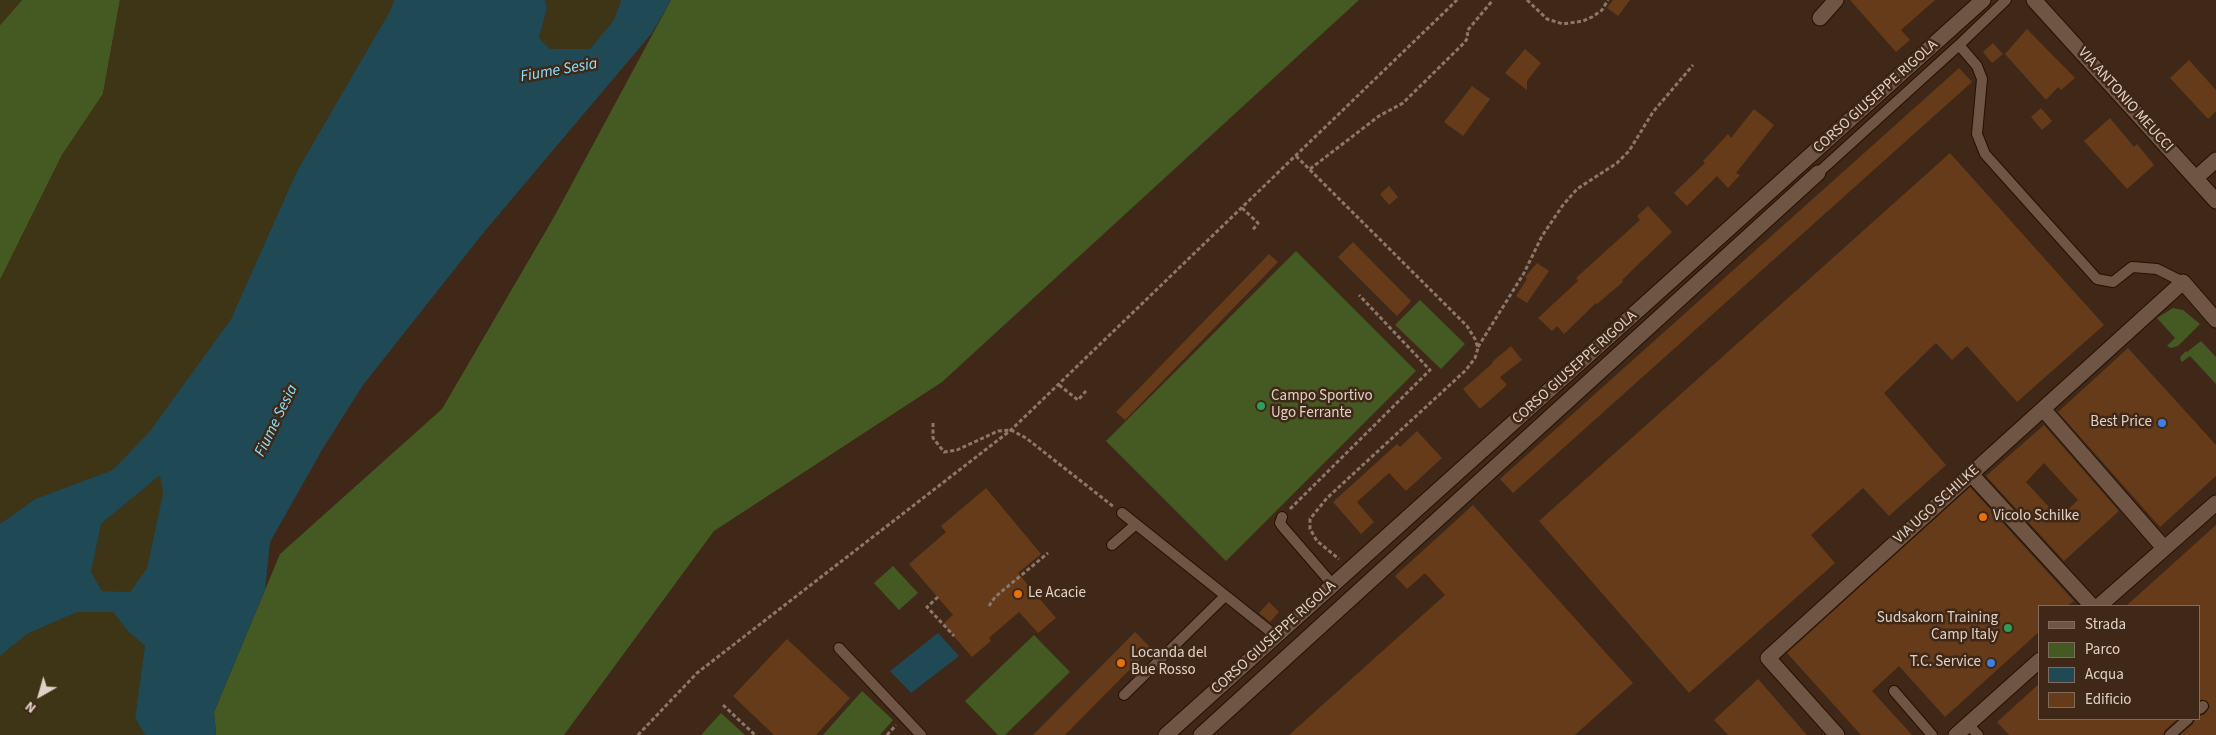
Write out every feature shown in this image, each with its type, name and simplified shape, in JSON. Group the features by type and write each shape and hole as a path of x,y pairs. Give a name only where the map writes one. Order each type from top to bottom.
{"street":[{"path":"1820,18 1836,0"},
{"name":"CORSO GIUSEPPE RIGOLA","path":"1166,735 1983,0"},
{"name":"VIA ANTONIO MEUCCI","path":"2034,0 2216,201"},
{"path":"2196,178 2216,160"},
{"path":"1201,735 1818,173"},
{"path":"2183,282 2216,320"},
{"name":"VIA UGO SCHILKE","path":"1837,735 1768,658 2183,282"},
{"path":"2042,409 2164,548"},
{"path":"1971,474 2091,605"},
{"path":"2100,605 2216,503"},
{"path":"1956,735 1973,730 2038,662"}],"lane":[{"path":"1818,173 2006,0"},
{"path":"1959,45 1977,66 1982,79 1977,134 1985,154 2097,279 2113,282 2132,267 2157,269 2183,282"},
{"path":"1818,148 1831,162"},
{"path":"1122,513 1276,636"},
{"path":"1282,517 1280,522 1282,526 1333,585"},
{"path":"1112,545 1135,524"},
{"path":"1124,695 1225,596"},
{"path":"839,648 921,735"},
{"path":"1894,691 1932,735"},
{"path":"2170,735 2187,720"}],"path":[{"path":"638,735 696,673 1011,430 1457,0"},
{"path":"1310,169 1379,116 1403,103 1465,42 1468,37 1467,31 1493,0"},
{"path":"1527,0 1547,19 1562,24 1583,21 1592,17 1602,10 1608,0"},
{"path":"1353,567 1337,558 1317,541 1310,529 1310,519 1327,498 1466,370 1476,358 1478,348 1524,273 1542,236 1563,206 1577,189 1617,164 1629,151 1653,112 1693,65"},
{"path":"1296,156 1467,326 1476,339 1478,348"},
{"path":"1242,208 1258,223 1252,231"},
{"path":"1282,517 1430,370 1359,295"},
{"path":"1059,384 1078,400 1086,391"},
{"path":"933,423 933,438 944,452 957,450 998,430 1011,430 1026,438 1122,513"},
{"path":"989,606 995,596 1048,553"},
{"path":"938,598 927,607 954,636"},
{"path":"723,705 755,735"}],"green space":[{"path":"22,0 120,0 103,94 62,155 0,280 0,25"},
{"path":"671,0 1359,0 942,382 714,531 564,735 216,735 214,712 280,554 442,409 554,217"},
{"name":"Campo Sportivo Ugo Ferrante","path":"1296,251 1416,371 1226,561 1106,441"},
{"path":"1420,300 1465,344 1441,369 1395,325"},
{"path":"2173,308 2183,310 2200,324 2178,346 2171,348 2167,346 2175,338 2157,318"},
{"path":"2201,341 2216,357 2216,384 2190,356 2182,362 2180,359 2186,351"},
{"path":"893,566 918,593 899,610 874,583"},
{"path":"1034,635 1070,672 1005,735 998,735 965,701"},
{"path":"862,691 893,720 880,735 823,735"},
{"path":"721,713 745,735 701,735"}],"sand":[{"path":"0,0 22,0 0,25"},
{"path":"120,0 394,0 390,11 297,171 231,319 150,431 114,470 35,499 0,524 0,280 62,155 103,94"},
{"path":"545,0 621,0 614,20 590,49 550,49 539,38 547,8"},
{"path":"161,474 163,493 147,568 130,592 102,591 91,572 101,524"},
{"path":"77,612 113,612 127,630 145,646 135,718 145,735 0,735 0,656 27,634"}],"water":[{"name":"Fiume Sesia","path":"394,0 545,0 547,8 539,38 550,49 590,49 614,20 621,0 671,0 652,33 484,232 363,385 322,450 270,542 265,590 214,712 216,735 145,735 135,718 145,646 127,630 113,612 77,612 27,634 0,656 0,524 35,499 113,470 150,431 231,319 297,171 390,11","holes":["160,475 163,493 147,568 130,592 102,591 91,572 101,524"]},
{"path":"938,633 959,656 911,693 890,671"}],"building":[{"path":"1613,0 1630,0 1618,16 1607,8"},
{"path":"1850,0 1935,0 1901,30 1910,40 1896,52"},
{"path":"2027,29 2075,78 2061,90 2058,87 2046,100 2005,54"},
{"path":"1993,43 2003,54 1992,63 1983,52"},
{"path":"1525,49 1541,63 1527,81 1527,90 1505,73"},
{"path":"2189,60 2216,90 2216,111 2208,119 2170,78"},
{"path":"1959,68 1972,82 1513,493 1500,479"},
{"path":"1472,86 1490,99 1463,136 1444,122"},
{"path":"2041,108 2052,121 2042,130 2031,117"},
{"path":"1754,109 1774,125 1736,173 1740,175 1728,188 1717,176 1687,206 1674,193 1705,163 1703,161 1728,134 1731,138"},
{"path":"2110,118 2134,147 2137,144 2154,165 2127,189 2084,141"},
{"path":"1950,153 2104,325 2017,402 1967,346 1952,360 1936,343 1884,393 1946,465 1889,516 1863,488 1811,535 1835,563 1689,693 1539,521"},
{"path":"1389,186 1398,197 1389,205 1380,194"},
{"path":"1648,206 1672,232 1622,280 1623,282 1596,303 1564,334 1557,326 1552,331 1538,318 1578,281 1576,278 1640,220 1637,216"},
{"path":"1353,242 1411,301 1397,316 1338,257"},
{"path":"1269,254 1278,262 1125,420 1116,412"},
{"path":"1537,263 1549,271 1527,303 1516,296 1527,279 1525,277"},
{"path":"1511,346 1522,360 1500,377 1507,385 1480,409 1463,389"},
{"path":"2128,348 2216,445 2216,476 2160,527 2058,412"},
{"path":"2044,425 2119,511 2064,561 1986,476","holes":["2044,463 2078,500 2059,518 2026,482"]},
{"path":"1417,431 1442,458 1406,491 1389,473 1357,502 1374,522 1361,534 1333,502 1397,444 1400,447"},
{"path":"1970,487 2074,601 2068,605 2038,605 2038,633 1945,717 1899,666 1872,691 1912,735 1861,735 1787,653"},
{"path":"986,488 1041,554 1018,573 1056,618 1038,633 1019,612 989,638 991,641 972,657 943,624 953,615 909,564 946,532 941,526"},
{"path":"1473,505 1633,683 1575,735 1289,735 1445,595 1425,573 1407,589 1395,576"},
{"path":"2216,525 2216,735 2180,735 2193,724 2195,720 2201,720 2201,716 2205,714 2210,707 2207,701 2201,700 2201,605 2127,605"},
{"path":"1269,602 1279,612 1270,622 1259,613"},
{"path":"1135,632 1151,648 1065,735 1033,735"},
{"path":"787,639 850,698 816,735 774,735 733,696"},
{"path":"1758,679 1807,735 1728,735 1714,720"},
{"path":"2038,685 2038,720 2177,720 2165,730 2163,735 2009,735 1997,722"}],"place":[{"name":"Campo Sportivo Ugo Ferrante","path":"1261,406"},
{"name":"Best Price","path":"2162,423"},
{"name":"Vicolo Schilke","path":"1983,517"},
{"name":"Le Acacie","path":"1018,594"},
{"name":"Sudsakorn Training Camp Italy","path":"2008,628"},
{"name":"Locanda del Bue Rosso","path":"1121,663"},
{"name":"T.C. Service","path":"1991,663"}]}
